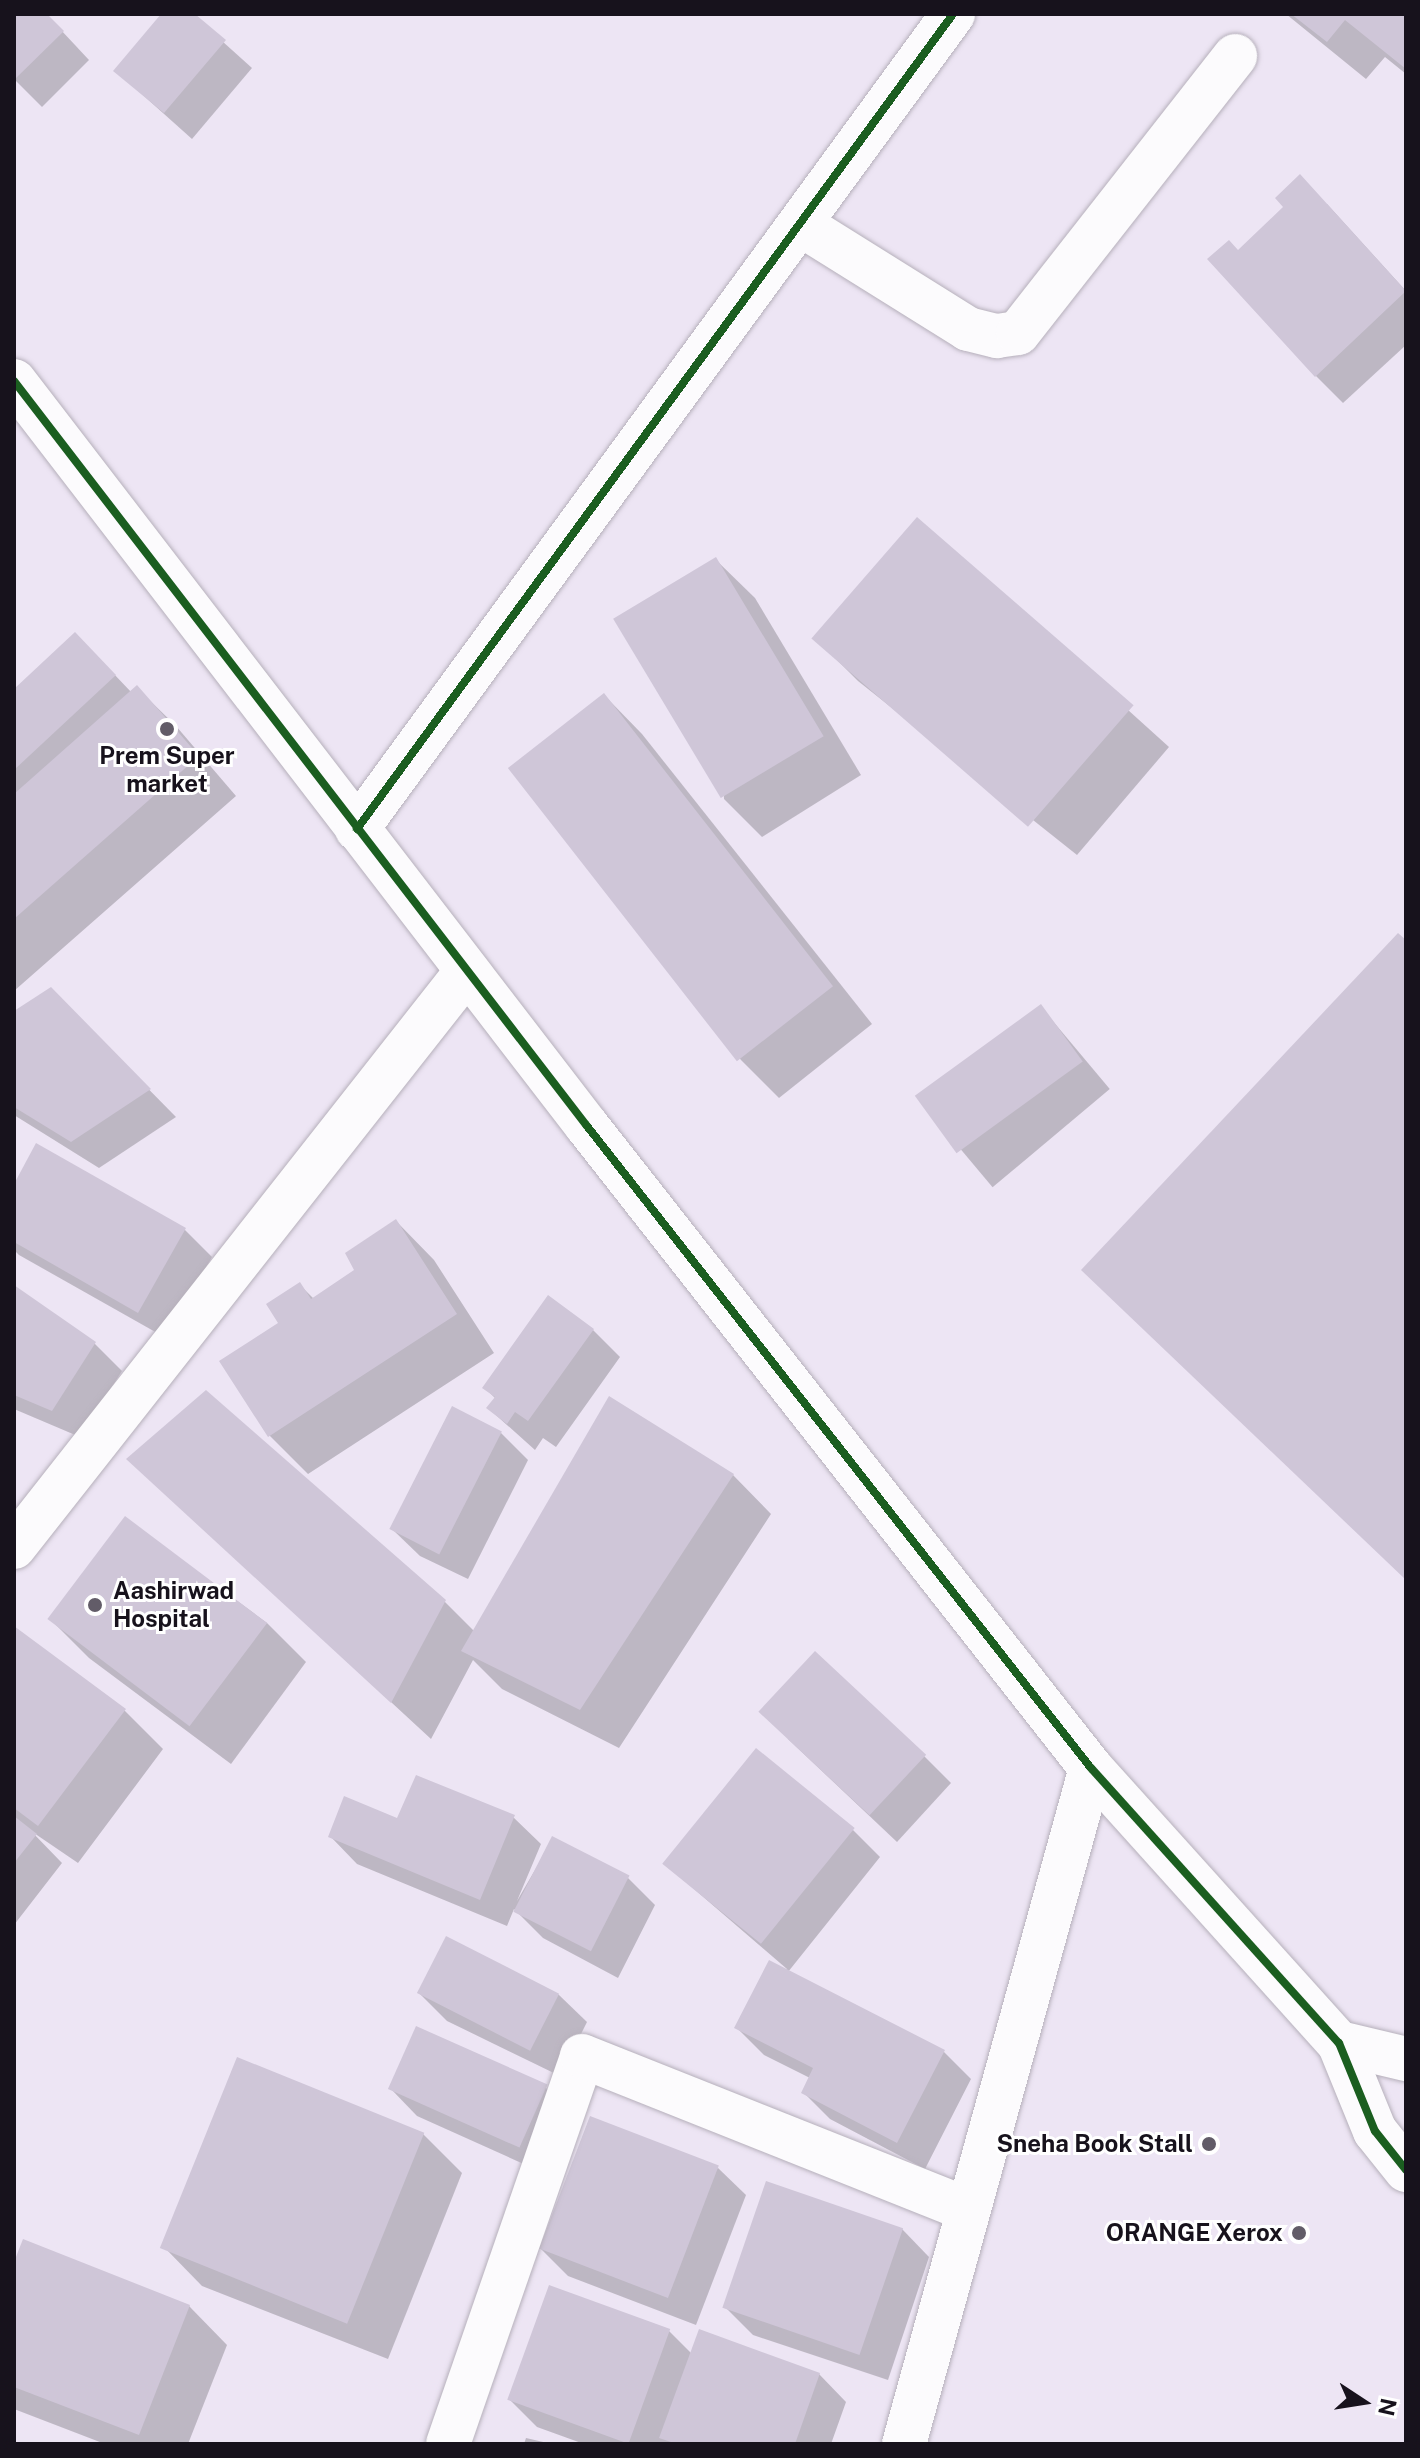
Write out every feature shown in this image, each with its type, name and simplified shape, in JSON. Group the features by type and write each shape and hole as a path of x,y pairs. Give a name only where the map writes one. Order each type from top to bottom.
{"street":[{"path":"357,829 953,14"},
{"path":"800,224 968,329 997,336 1018,333 1235,56"},
{"path":"14,381 28,429 357,829 1091,1768 1339,2043 1375,2131 1406,2170"},
{"path":"14,1547 467,971"},
{"path":"904,2444 1091,1768"},
{"path":"1339,2043 1406,2059"},
{"path":"448,2444 582,2056 967,2209"}],"building":[{"path":"14,14 47,14 64,31 14,80"},
{"path":"161,14 195,14 226,40 164,113 113,71"},
{"path":"1291,14 1406,14 1406,69 1345,20 1327,42"},
{"path":"1300,174 1406,291 1315,377 1207,259 1229,240 1238,250 1283,207 1275,198"},
{"path":"917,517 1134,705 1028,827 811,639"},
{"path":"716,557 824,736 721,798 613,619"},
{"path":"75,632 116,675 14,770 14,689"},
{"path":"137,685 199,756 14,919 14,794"},
{"path":"604,693 833,986 737,1061 508,768"},
{"path":"1398,933 1406,940 1406,1580 1081,1270"},
{"path":"51,987 151,1089 71,1142 14,1107 14,1011"},
{"path":"1041,1004 1083,1061 957,1153 915,1096"},
{"path":"36,1143 186,1228 138,1313 14,1242 14,1184"},
{"path":"396,1219 457,1314 268,1437 219,1361 278,1323 266,1304 300,1282 311,1299 354,1270 345,1253"},
{"path":"14,1285 96,1342 52,1411 14,1395"},
{"path":"548,1295 594,1329 528,1421 515,1412 507,1424 486,1408 495,1397 482,1388"},
{"path":"206,1390 446,1600 391,1703 126,1459"},
{"path":"609,1396 734,1474 580,1710 461,1651"},
{"path":"452,1406 502,1431 439,1554 389,1529"},
{"path":"125,1516 267,1623 190,1726 47,1619"},
{"path":"14,1626 126,1709 38,1826 14,1808"},
{"path":"815,1651 926,1755 870,1815 758,1712"},
{"path":"756,1748 855,1828 761,1944 662,1864"},
{"path":"416,1775 515,1815 480,1900 328,1837 344,1796 397,1818"},
{"path":"14,1816 37,1834 14,1863"},
{"path":"552,1836 630,1875 591,1951 513,1912"},
{"path":"446,1936 559,1994 530,2051 417,1993"},
{"path":"769,1960 945,2050 897,2143 801,2093 813,2068 734,2028"},
{"path":"416,2026 548,2085 519,2148 388,2089"},
{"path":"237,2057 424,2133 347,2324 160,2248"},
{"path":"590,2116 719,2165 668,2298 539,2249"},
{"path":"766,2181 903,2228 859,2355 722,2308"},
{"path":"23,2239 190,2305 139,2435 14,2387 14,2262"},
{"path":"549,2285 670,2329 628,2444 507,2400"},
{"path":"699,2329 820,2373 795,2444 677,2444 659,2438"}],"cycle path":[{"path":"357,829 953,14"},
{"path":"14,381 587,1126 1091,1768 1339,2043 1375,2131 1406,2170"}],"place":[{"name":"Prem Super market","path":"167,729"},
{"name":"Aashirwad Hospital","path":"95,1605"},
{"name":"Sneha Book Stall","path":"1209,2144"},
{"name":"ORANGE Xerox","path":"1299,2233"}]}
